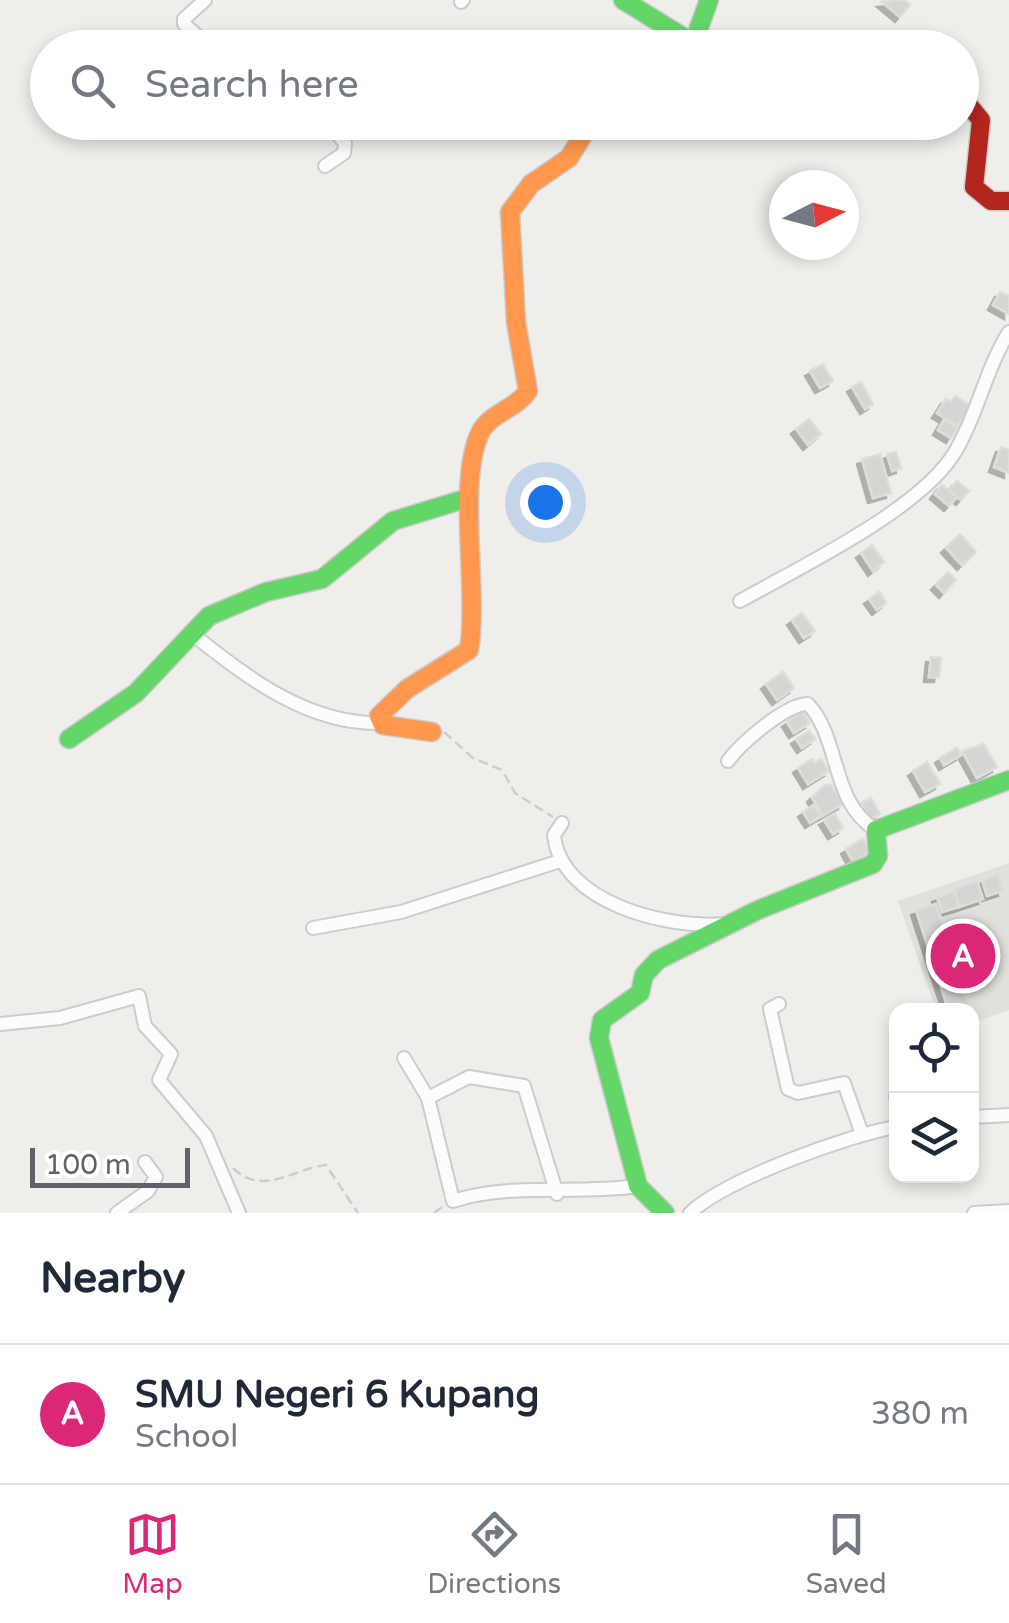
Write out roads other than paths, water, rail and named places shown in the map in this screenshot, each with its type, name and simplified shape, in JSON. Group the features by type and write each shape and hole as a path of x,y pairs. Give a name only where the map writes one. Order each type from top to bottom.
{"street":[{"path":"194,30 184,19 204,0"},
{"path":"623,0 668,30"},
{"path":"701,30 709,0"},
{"path":"325,166 344,153 343,140"},
{"path":"381,723 380,714 399,695 468,652 478,599 468,498 484,426 528,394 516,322 510,212 531,184 569,158 580,140"},
{"path":"979,140 974,186 991,201 1009,202"},
{"path":"740,601 885,516 940,471 963,438 988,369 1009,332"},
{"path":"69,739 136,693 190,632 224,608 322,578 393,521 468,498"},
{"path":"190,632 247,676 302,707 354,723 381,723 432,732"},
{"path":"665,1213 638,1186 599,1038 600,1024 640,993 651,966 731,924 873,864 878,856 876,830 861,818 839,780 825,729 808,704 797,704 760,730 728,761"},
{"path":"876,830 1009,780"},
{"path":"562,822 554,835 560,861 580,887 634,910 695,924 731,924"},
{"path":"313,928 401,912 560,861"},
{"path":"0,1024 60,1018 139,996 145,1026 170,1051 159,1080 206,1136 240,1213"},
{"path":"779,1004 770,1009 788,1089 798,1093 844,1084 853,1098 862,1134"},
{"path":"404,1058 428,1098 452,1201 495,1190 557,1194 638,1186"},
{"path":"428,1098 469,1077 524,1086 557,1194"},
{"path":"979,1115 1009,1115"},
{"path":"690,1213 720,1193 862,1134 889,1128"},
{"path":"117,1213 148,1191 156,1176 146,1162"},
{"path":"974,1213 1009,1211"}],"place":[{"name":"SMU Negeri 6 Kupang","path":"963,956"}]}
